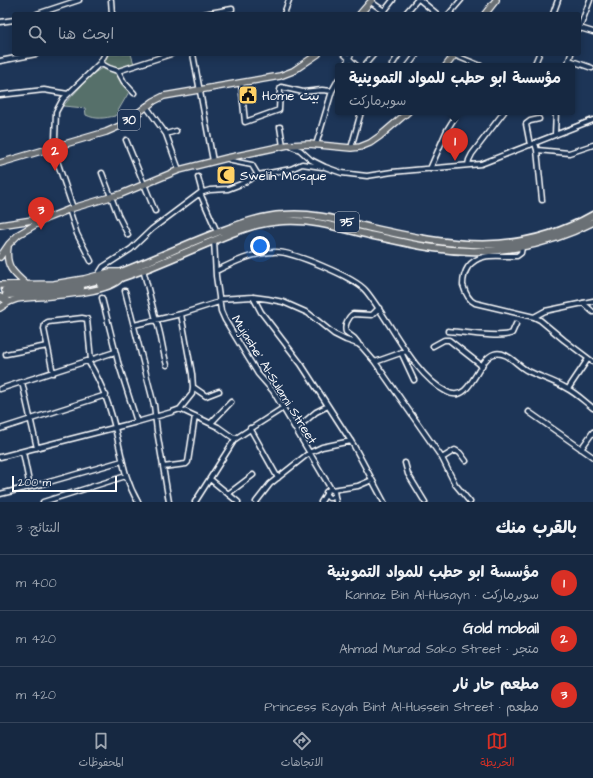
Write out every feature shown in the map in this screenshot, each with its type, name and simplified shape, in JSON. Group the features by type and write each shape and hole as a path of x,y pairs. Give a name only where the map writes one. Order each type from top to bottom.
{"highway":[{"name":"35","path":"4,294 62,291 95,285 217,232 248,221 284,214 307,215 333,219 437,242 470,245 494,245 525,241 562,230 593,215"},
{"name":"35","path":"121,275 143,269 214,240 256,225 290,220 330,224 366,234 435,248 474,251 503,250 522,247 561,236 593,222"}],"main road":[{"path":"487,12 496,0"},
{"path":"362,12 372,1"},
{"name":"30","path":"0,163 55,148 115,128 129,120 146,106 164,96 289,74 315,56"},
{"path":"0,257 9,244 26,229 45,219 71,209 111,197 179,170 286,145 316,144 351,148 365,145 374,140 404,115"},
{"path":"0,225 45,219"},
{"path":"9,244 7,254 9,266 16,276 27,285"},
{"path":"0,285 62,283 110,272 121,275 114,283 97,289 70,294 33,297 9,302 0,308"},
{"path":"4,294 9,302"}],"street":[{"path":"43,12 79,0"},
{"path":"111,0 112,12"},
{"path":"285,12 289,0"},
{"path":"372,1 383,12 393,0"},
{"path":"407,12 418,0 434,12"},
{"path":"451,12 461,0"},
{"path":"554,12 558,0"},
{"path":"581,24 590,0"},
{"path":"215,12 232,9"},
{"path":"0,22 12,20"},
{"path":"581,29 593,32"},
{"path":"0,61 26,56"},
{"path":"92,261 77,234 57,161 55,148 56,112 60,103 100,63 104,56"},
{"path":"118,72 165,56"},
{"path":"193,56 213,161"},
{"path":"346,56 354,63"},
{"path":"347,63 350,56"},
{"path":"456,56 474,63"},
{"path":"568,63 570,56"},
{"path":"569,60 592,68"},
{"path":"100,63 118,72 124,82 134,93"},
{"path":"241,83 245,122 279,110 281,87 303,92 322,90 332,91"},
{"path":"316,144 330,97 335,86"},
{"path":"0,95 44,90 68,94"},
{"path":"146,106 166,134 179,170"},
{"path":"351,148 360,115"},
{"path":"430,169 447,130 456,115"},
{"path":"468,165 473,152 502,115"},
{"path":"556,115 556,134"},
{"path":"530,145 526,124 539,119"},
{"path":"280,127 286,145 296,148 311,160 342,173 363,176 487,162 593,120"},
{"path":"166,134 176,131"},
{"path":"126,140 155,211"},
{"path":"535,143 542,200"},
{"path":"303,144 303,153"},
{"path":"537,150 569,153 593,145"},
{"path":"227,158 232,161 252,165 258,175"},
{"path":"98,275 104,266 131,249 152,229 201,192 228,189 258,175 291,169 302,164 315,167 325,167"},
{"path":"102,173 118,215 128,236"},
{"path":"198,177 201,192 217,232"},
{"name":"Mujashe‘ Al-Sulami Street","path":"214,240 219,300 225,320 258,374 273,391 296,429 324,477 335,502"},
{"path":"522,247 521,253 517,256 484,256 476,259 467,269 464,276 464,285 467,295 472,302 534,317 540,320 593,362"},
{"path":"216,271 243,258 271,252 279,252 315,263 355,282 365,289 406,351 439,388 451,394 463,392 493,354 502,354 506,355 527,370 568,389 593,408"},
{"path":"143,269 156,320 159,326 163,352 167,365"},
{"path":"125,290 138,345 152,394 169,502"},
{"path":"134,325 180,314 219,300 253,297 276,301 299,308 342,338 358,344"},
{"path":"253,297 262,312 301,364 328,406 350,441 384,502"},
{"path":"102,298 115,352 137,422"},
{"path":"534,317 545,311 593,301"},
{"path":"583,302 593,312"},
{"path":"379,308 372,315 353,314 346,326 346,332 354,338 375,362 442,458 455,484 470,502"},
{"path":"0,456 23,452 156,417 180,409 192,394 193,387 192,374 180,314"},
{"path":"53,373 44,329 45,324 86,318 90,360 106,396 115,427 126,476 131,490 138,502"},
{"path":"448,331 482,335 507,335 512,333 516,324"},
{"path":"432,346 444,340 449,340 482,366"},
{"path":"6,354 47,346"},
{"path":"375,362 406,351"},
{"path":"0,389 115,352"},
{"path":"401,352 414,380"},
{"path":"568,389 588,359"},
{"path":"22,382 37,448"},
{"path":"193,387 206,396 219,391"},
{"path":"0,429 106,396"},
{"path":"211,423 231,402"},
{"path":"296,429 312,416 328,406"},
{"path":"195,502 235,439 283,408"},
{"path":"180,409 211,423 235,439"},
{"path":"529,412 593,457"},
{"path":"163,467 186,464 188,462 195,416"},
{"path":"250,428 278,478"},
{"path":"581,449 593,432"},
{"path":"256,502 267,488 309,453 322,447 350,441"},
{"path":"442,458 455,450 460,453 466,461"},
{"path":"23,452 30,487"},
{"path":"0,494 122,461"},
{"path":"405,463 410,477 425,502"},
{"path":"228,494 253,475"},
{"path":"43,502 126,476"},
{"path":"210,479 238,502"},
{"path":"321,502 331,494 372,480"}],"green space":[{"path":"107,56 132,56 134,64 117,69 106,65 105,62"},
{"path":"102,68 118,75 123,85 129,92 115,116 93,118 86,115 85,108 63,106 91,75"}],"place":[{"name":"Home بيت","path":"248,95"},
{"name":"مؤسسة ابو حطب للمواد التموينية","path":"455,161"},
{"name":"Gold mobail","path":"55,171"},
{"name":"Swelih Mosque","path":"226,175"},
{"name":"مطعم حار نار","path":"41,230"}]}
